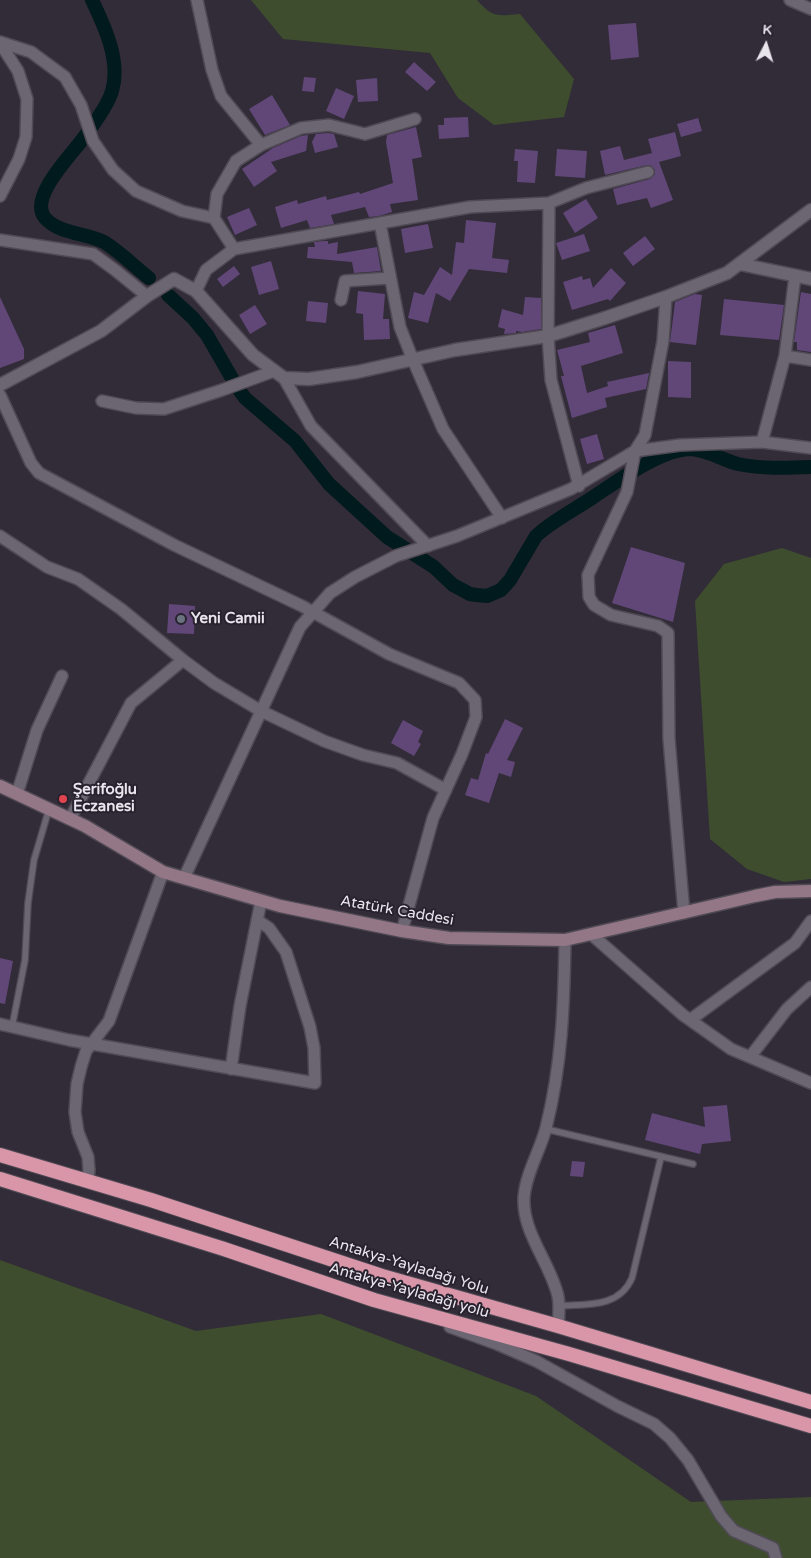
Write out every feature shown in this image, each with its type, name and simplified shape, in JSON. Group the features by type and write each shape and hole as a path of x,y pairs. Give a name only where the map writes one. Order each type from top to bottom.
{"highway":[{"name":"Antakya-Yayladağı Yolu","path":"0,1155 233,1226 382,1276 558,1326 811,1402"},
{"name":"Antakya-Yayladağı yolu","path":"0,1179 214,1246 374,1300 569,1354 811,1426"}],"main road":[{"name":"Atatürk Caddesi","path":"0,786 85,826 163,872 280,906 402,931 449,938 565,940 775,892 811,891"}],"street":[{"path":"197,0 212,70 221,96 261,145"},
{"path":"790,0 811,9"},
{"path":"0,43 31,52 65,77 81,105 93,141 113,170 136,191 182,211 214,218"},
{"path":"0,43 18,71 27,99 26,137 19,159 0,196"},
{"path":"234,249 214,218 217,194 236,161 261,145 302,128 329,124 365,134 415,119"},
{"path":"196,291 206,270 234,249 470,207 549,203 586,188 648,172"},
{"path":"549,203 548,336 551,380 579,486"},
{"path":"102,401 136,408 164,409 248,381 279,375 309,380 357,372 455,350 548,336 666,297 728,273 811,210"},
{"path":"380,223 400,327 413,360 443,430 502,518"},
{"path":"0,240 93,254 147,296"},
{"path":"740,264 811,278"},
{"path":"762,442 785,356 795,276"},
{"path":"341,300 345,281 390,278"},
{"path":"0,385 101,331 147,296 174,279 196,291 253,356 279,375 311,426 423,547"},
{"path":"666,297 663,341 645,435 635,451 627,492 588,575 589,597 594,605 611,615 658,626 668,633 669,739 684,912"},
{"path":"785,356 811,360"},
{"path":"0,395 31,463 39,473 174,545 312,612 389,654 459,683 475,700 476,717 433,818 402,931"},
{"path":"184,878 300,627 330,593 396,556 502,518 579,486 635,451 680,445 762,442 811,448"},
{"path":"0,536 47,567 78,579 121,609 214,683 261,711 324,741 362,755 398,763 446,790"},
{"path":"70,819 131,702 183,660"},
{"path":"16,794 37,730 62,676"},
{"path":"88,1181 88,1157 78,1132 75,1112 75,1098 81,1067 86,1051 109,1021 163,872"},
{"path":"231,1069 240,1006 261,901"},
{"path":"0,1024 93,1044 315,1084 314,1048 310,1026 286,952 269,928 257,920"},
{"path":"690,1020 795,942 811,921"},
{"path":"591,934 690,1020 731,1049 811,1083"},
{"path":"558,1326 560,1306 557,1293 526,1221 524,1208 526,1185 546,1129 559,1067 562,1038 565,940"},
{"path":"750,1057 787,1010 811,987"},
{"path":"374,1300 536,1360 617,1406 654,1424 670,1438 688,1460 721,1516 734,1531 773,1548 776,1558"}],"lane":[{"path":"12,1027 25,960 28,903 34,860 49,809"},
{"path":"546,1129 693,1164"},
{"path":"560,1306 605,1303 617,1297 626,1289 632,1278 661,1157"}],"green space":[{"path":"251,0 477,0 487,10 496,15 520,14 574,79 564,117 494,125 458,98 430,53 283,39"},
{"path":"782,548 811,558 811,879 784,882 747,869 710,839 695,601 724,564"},
{"path":"0,1260 196,1331 321,1314 536,1396 691,1502 811,1497 811,1558 0,1558"}],"building":[{"path":"636,23 639,57 611,60 608,25"},
{"path":"414,62 436,82 427,91 405,72"},
{"path":"304,77 316,78 314,92 302,91"},
{"path":"377,78 378,101 358,102 356,80"},
{"path":"336,88 354,96 344,119 326,111"},
{"path":"272,95 290,125 265,135 249,109"},
{"path":"468,117 469,137 439,139 438,125 444,125 444,118"},
{"path":"698,118 702,131 681,137 677,124"},
{"path":"416,127 422,157 412,159 418,200 390,204 392,212 379,216 369,217 365,207 331,215 334,224 310,228 307,220 281,228 275,207 297,200 298,204 326,196 327,200 359,192 360,194 393,183 386,142 387,135"},
{"path":"675,132 681,156 659,162 673,200 651,208 647,198 617,205 613,189 650,179 655,174 655,170 650,165 647,165 605,175 600,151 620,146 624,160 652,153 648,139"},
{"path":"316,134 334,134 338,147 315,153 312,142"},
{"path":"308,135 306,151 271,162 277,171 254,187 242,169 273,148"},
{"path":"515,149 538,151 535,183 517,182 518,161 514,161"},
{"path":"557,149 587,151 585,178 555,176"},
{"path":"586,199 598,218 575,233 563,213"},
{"path":"249,208 257,225 235,235 227,217"},
{"path":"466,220 496,223 492,258 509,260 507,273 469,269 449,303 450,301 436,293 428,323 408,318 414,292 424,295 440,267 452,275 456,242 464,243"},
{"path":"428,224 433,248 405,253 401,229"},
{"path":"584,234 590,251 562,260 556,243"},
{"path":"645,236 655,249 633,266 623,253"},
{"path":"328,241 328,244 338,242 337,254 377,247 381,271 354,273 352,262 307,258 308,247 315,247 314,242"},
{"path":"271,261 279,289 259,295 251,267"},
{"path":"234,266 240,274 223,287 217,279"},
{"path":"611,268 626,283 610,301 608,299 572,310 563,282 582,276 583,280 590,278 593,288"},
{"path":"358,291 385,294 383,319 389,319 390,339 364,340 363,314 356,313"},
{"path":"801,292 811,294 811,352 797,350 797,342 794,342"},
{"path":"695,294 702,295 696,345 670,342 675,302"},
{"path":"0,297 24,349 24,359 0,368"},
{"path":"525,297 541,298 541,329 504,334 505,329 498,327 502,309 523,315"},
{"path":"724,299 784,305 779,340 720,335"},
{"path":"308,301 328,303 326,323 306,321"},
{"path":"255,305 267,324 250,334 239,315"},
{"path":"615,325 623,353 581,366 587,393 608,386 607,382 649,373 646,389 605,398 607,407 572,418 561,376 564,376 557,350 590,342 588,333"},
{"path":"668,361 691,362 691,398 668,397"},
{"path":"597,434 604,459 587,464 580,439"},
{"path":"631,547 685,563 673,622 612,603"},
{"name":"Yeni Camii","path":"169,604 195,606 194,634 167,633"},
{"path":"505,719 523,728 507,760 515,762 511,777 499,773 489,803 465,795 471,778 478,780 486,753 488,754"},
{"path":"403,720 423,731 418,742 421,744 414,756 391,743"},
{"path":"0,958 13,961 5,1004 0,1003"},
{"path":"727,1105 731,1141 702,1144 700,1154 645,1140 652,1113 705,1127 703,1107"},
{"path":"572,1161 585,1162 583,1177 570,1176"}],"waterway":[{"path":"92,0 102,22 113,57 114,80 112,91 107,103 94,123 46,188 41,210 45,218 58,227 104,242 149,278"},
{"path":"168,295 193,318 207,335 245,398 295,441 329,484 387,537 434,567 453,585 470,594 487,596 501,590 510,580 536,536 543,530 626,475 666,454 691,449 703,451 747,466 774,468 811,467"}],"place":[{"name":"Yeni Camii","path":"181,619"},
{"name":"Şerifoğlu Eczanesi","path":"63,799"}]}
